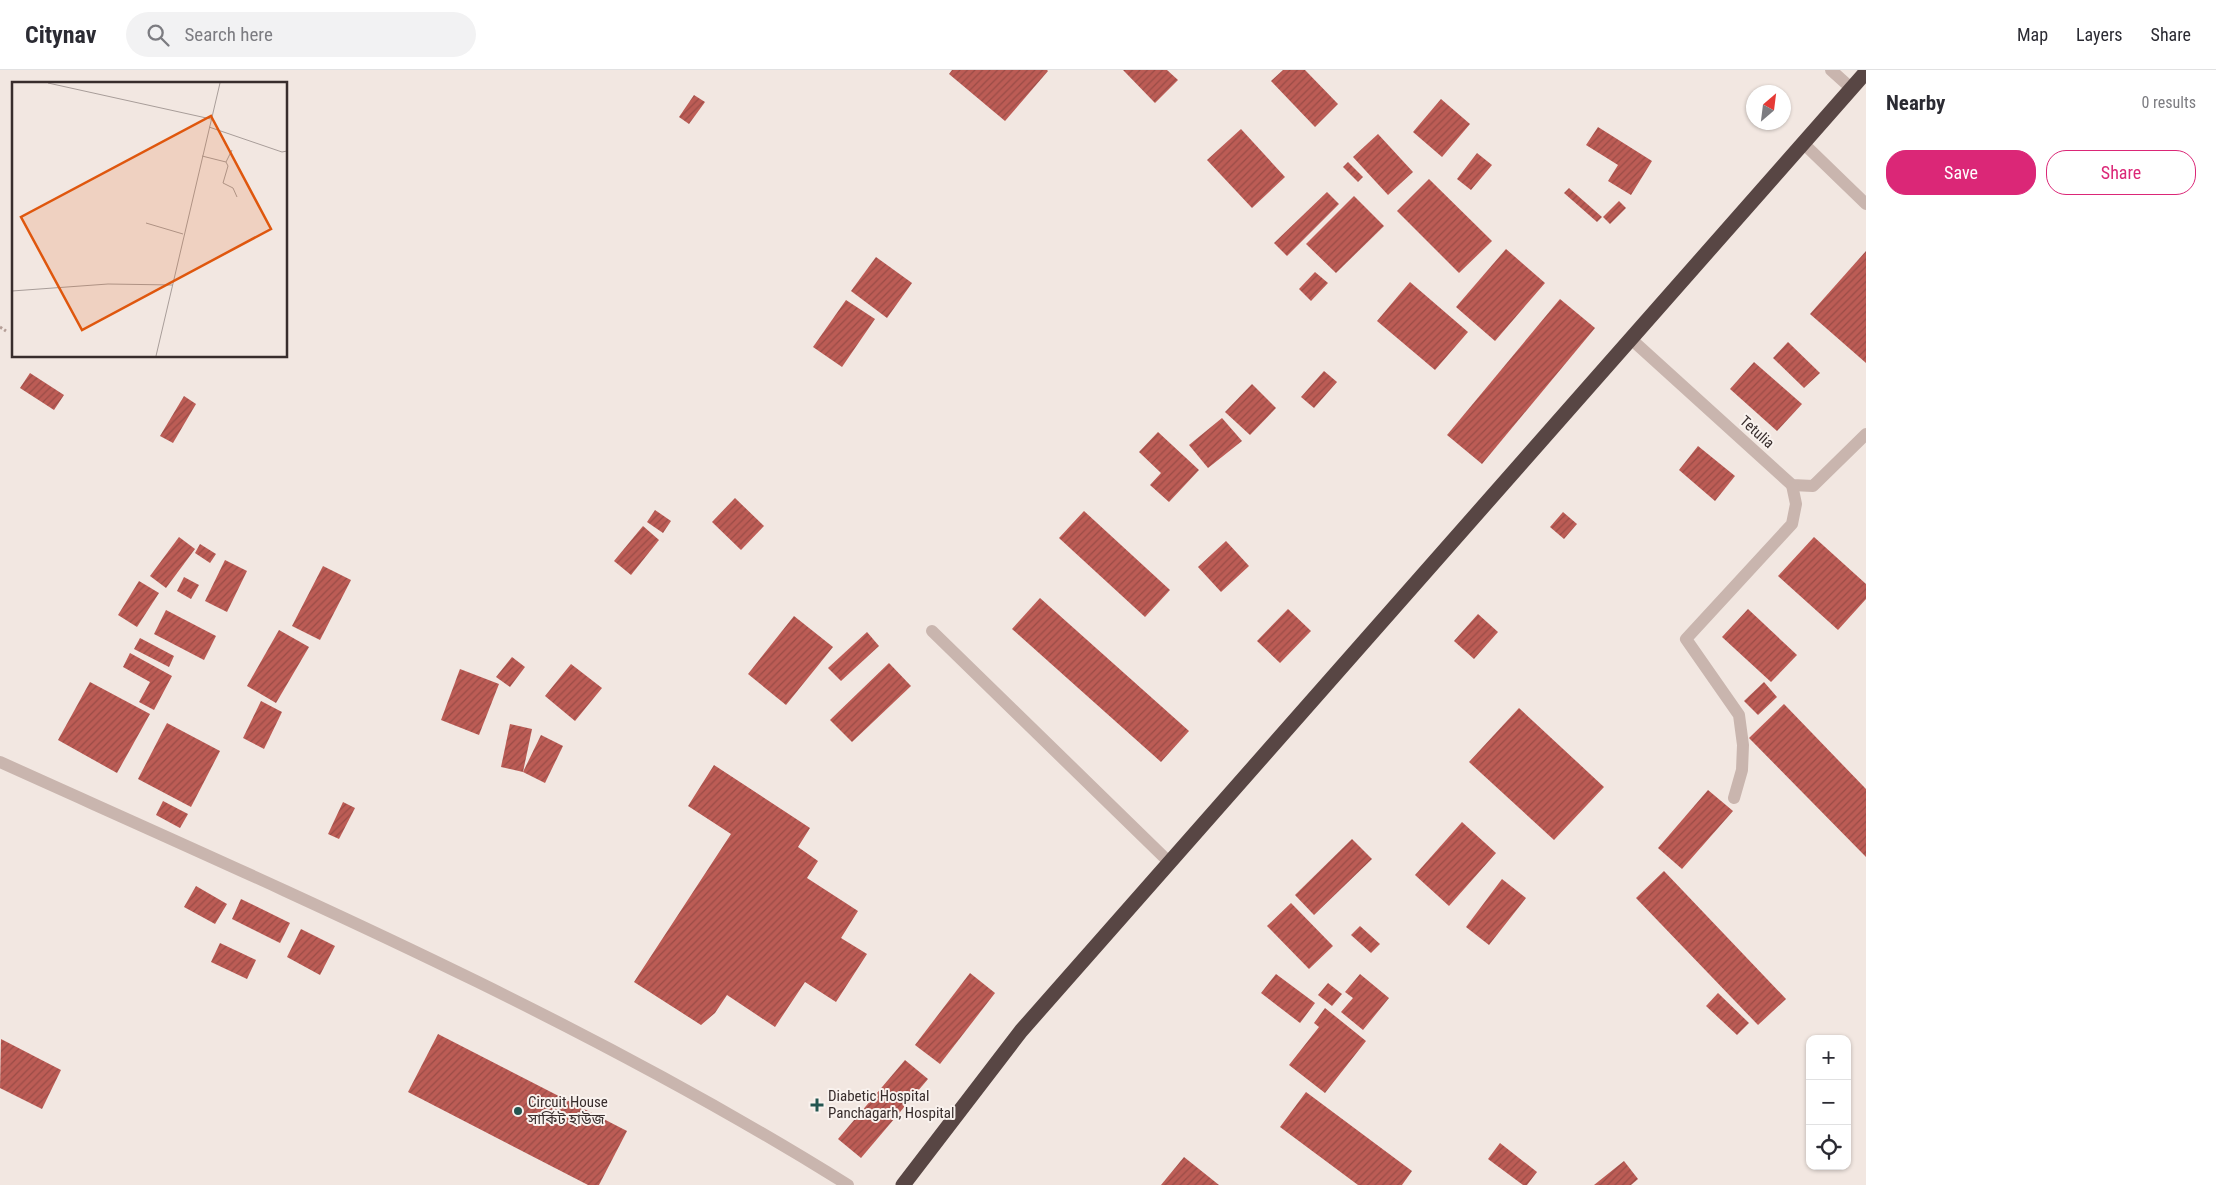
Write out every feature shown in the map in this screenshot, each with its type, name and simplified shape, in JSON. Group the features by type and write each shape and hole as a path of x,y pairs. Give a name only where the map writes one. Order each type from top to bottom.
{"highway":[{"path":"903,1185 1021,1031 1866,72"}],"street":[{"path":"1831,70 1851,88"},
{"path":"1803,144 1866,204"},
{"name":"Tetulia","path":"1631,339 1792,485"},
{"path":"1734,798 1742,770 1743,745 1739,715 1686,639 1792,524 1796,504 1792,485 1813,486 1866,434"},
{"path":"932,631 1170,863"},
{"path":"0,762 389,939 595,1040 782,1144 848,1185"}],"path":[{"path":"0,327 6,331"}],"building":[{"path":"952,70 1048,71 1005,121 949,74"},
{"path":"1123,70 1167,70 1178,80 1155,103"},
{"path":"1283,70 1305,70 1338,104 1315,127 1271,81"},
{"path":"694,95 705,102 689,124 679,117"},
{"path":"1441,99 1470,124 1442,157 1413,132"},
{"path":"1598,127 1652,161 1631,195 1608,181 1618,165 1586,145"},
{"path":"1241,129 1285,177 1252,208 1207,160"},
{"path":"1378,134 1413,172 1388,195 1353,157"},
{"path":"1477,153 1492,165 1471,190 1457,179"},
{"path":"1348,162 1363,177 1358,182 1343,167"},
{"path":"1429,179 1492,241 1459,273 1397,211"},
{"path":"1569,188 1602,217 1597,222 1564,193"},
{"path":"1327,192 1339,204 1287,256 1274,243"},
{"path":"1354,196 1384,226 1336,273 1306,244"},
{"path":"1619,201 1626,208 1610,224 1603,217"},
{"path":"1506,249 1545,283 1495,341 1456,307"},
{"path":"1866,251 1866,363 1810,314"},
{"path":"876,257 912,283 887,318 851,291"},
{"path":"1315,272 1328,283 1311,301 1299,289"},
{"path":"1410,282 1468,332 1435,370 1377,321"},
{"path":"1560,299 1595,328 1482,464 1447,435"},
{"path":"846,300 875,319 842,367 813,347"},
{"path":"1788,342 1820,373 1804,388 1773,358"},
{"path":"1754,362 1802,404 1777,431 1730,389"},
{"path":"1324,371 1337,382 1314,408 1301,397"},
{"path":"30,373 64,395 54,410 20,388"},
{"path":"1252,384 1276,408 1250,435 1225,412"},
{"path":"184,396 196,404 173,443 160,436"},
{"path":"1222,418 1242,441 1208,468 1189,445"},
{"path":"1158,432 1199,470 1169,502 1150,485 1161,473 1139,452"},
{"path":"1698,446 1735,476 1715,501 1679,470"},
{"path":"735,498 764,526 741,550 712,522"},
{"path":"655,510 671,521 663,533 647,522"},
{"path":"1084,511 1170,590 1145,617 1059,538"},
{"path":"1563,512 1577,524 1564,539 1550,527"},
{"path":"643,526 659,540 631,575 614,561"},
{"path":"179,537 195,549 166,588 150,576"},
{"path":"1814,537 1866,584 1866,599 1838,630 1778,576"},
{"path":"1226,541 1249,566 1221,592 1198,567"},
{"path":"200,544 216,554 210,563 195,553"},
{"path":"225,560 247,571 227,612 205,601"},
{"path":"323,566 351,580 320,640 292,626"},
{"path":"184,577 199,585 191,599 177,591"},
{"path":"139,581 159,593 137,627 118,615"},
{"path":"1040,598 1189,731 1161,762 1012,629"},
{"path":"1288,609 1311,631 1280,663 1257,641"},
{"path":"1748,609 1797,655 1771,682 1722,637"},
{"path":"166,610 216,636 204,660 154,634"},
{"path":"1478,614 1498,632 1474,659 1454,641"},
{"path":"794,616 833,647 786,705 748,674"},
{"path":"279,630 309,647 276,703 247,686"},
{"path":"867,632 879,646 841,681 828,668"},
{"path":"140,638 174,656 169,667 134,649"},
{"path":"130,653 172,676 154,710 139,702 150,682 123,667"},
{"path":"512,657 525,667 510,687 496,677"},
{"path":"889,663 911,686 852,742 830,720"},
{"path":"571,664 602,688 575,721 545,696"},
{"path":"460,669 499,684 479,735 441,720"},
{"path":"90,682 150,714 117,773 58,740"},
{"path":"1764,682 1777,697 1758,715 1744,701"},
{"path":"261,701 282,712 264,749 243,738"},
{"path":"1784,704 1866,789 1866,857 1749,738"},
{"path":"1519,708 1604,787 1554,840 1469,762"},
{"path":"167,723 220,751 191,807 138,779"},
{"path":"510,724 532,729 523,772 501,767"},
{"path":"541,735 563,746 545,783 523,772"},
{"path":"714,765 810,828 798,847 818,861 807,878 858,911 841,938 867,954 836,1002 805,982 775,1027 727,995 715,1013 701,1025 634,982 731,834 688,806"},
{"path":"1708,790 1733,811 1682,869 1658,848"},
{"path":"163,801 188,814 180,828 156,815"},
{"path":"343,802 355,808 339,839 328,834"},
{"path":"1462,822 1496,853 1449,906 1415,875"},
{"path":"1352,839 1372,859 1314,915 1295,895"},
{"path":"1664,871 1786,999 1758,1025 1636,898"},
{"path":"1502,879 1526,898 1489,945 1466,927"},
{"path":"196,886 227,904 215,924 184,907"},
{"path":"241,899 290,923 280,943 232,919"},
{"path":"1291,903 1333,946 1309,969 1267,926"},
{"path":"1360,926 1380,944 1371,953 1351,935"},
{"path":"301,929 335,946 320,975 287,957"},
{"path":"220,943 256,960 247,979 211,962"},
{"path":"970,973 995,993 940,1064 915,1045"},
{"path":"1276,974 1315,1003 1300,1023 1261,993"},
{"path":"1360,974 1389,998 1363,1030 1341,1012 1353,998 1345,992"},
{"path":"1328,983 1342,994 1332,1006 1318,995"},
{"path":"1718,993 1749,1023 1737,1035 1706,1006"},
{"path":"1325,1008 1366,1041 1325,1093 1289,1065 1319,1027 1314,1023"},
{"name":"Circuit House সার্কিট হাউজ","path":"438,1034 627,1131 599,1185 588,1185 408,1092"},
{"path":"1,1039 61,1070 42,1109 0,1088"},
{"path":"905,1060 928,1079 861,1158 838,1139"},
{"path":"1306,1092 1412,1171 1402,1185 1358,1185 1280,1127"},
{"path":"1500,1143 1537,1172 1527,1185 1523,1185 1488,1159"},
{"path":"1184,1157 1219,1185 1161,1185"},
{"path":"1624,1161 1638,1179 1631,1185 1594,1185"}],"place":[{"name":"Diabetic Hospital Panchagarh, Hospital","path":"817,1105"},
{"name":"Circuit House সার্কিট হাউজ","path":"518,1111"}]}
